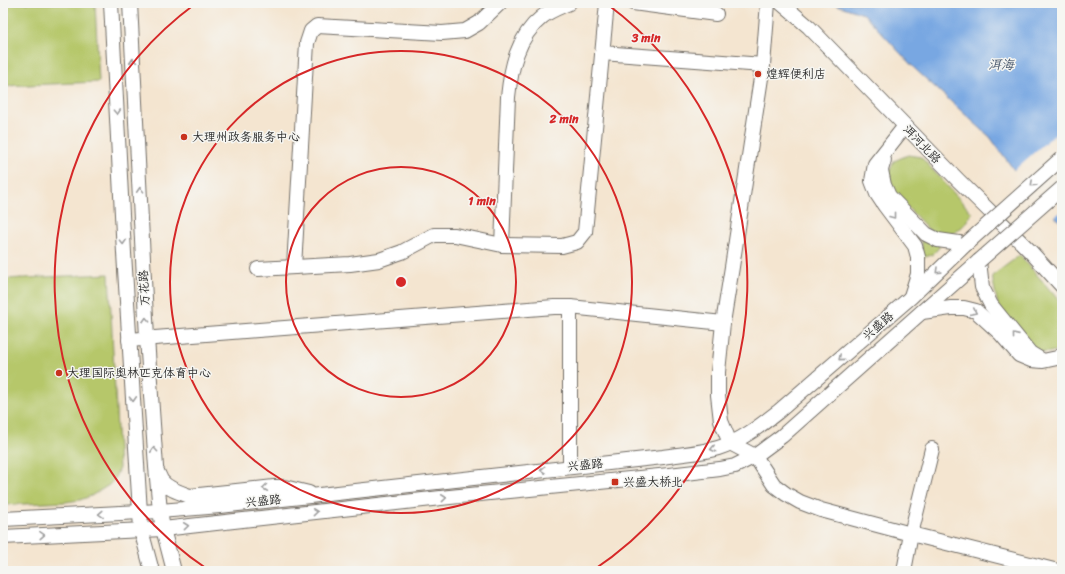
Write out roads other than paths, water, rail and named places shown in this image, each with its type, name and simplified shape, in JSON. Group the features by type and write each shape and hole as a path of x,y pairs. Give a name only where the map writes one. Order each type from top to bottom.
{"street":[{"name":"万花路","path":"111,3 124,253 141,530 152,571"},
{"name":"万花路","path":"130,3 146,338 160,511 174,571"},
{"path":"294,267 307,43 311,31 317,26 442,33 465,31 479,23 500,3"},
{"path":"502,245 510,75 516,54 529,30 542,17 569,3"},
{"path":"258,269 350,264 380,260 402,252 434,235 455,235 502,245 562,246 577,242 585,232 607,3"},
{"path":"633,3 716,14"},
{"path":"768,3 763,65 723,323 718,372 718,395 721,421 730,443 755,456 774,485 786,494 800,502 820,510 1058,571"},
{"name":"洱河北路","path":"781,3 809,27 1030,251 1062,286"},
{"path":"602,53 763,65"},
{"path":"906,126 875,164 872,181 877,194 915,246 918,257 918,274 911,296"},
{"path":"889,146 881,170 884,185 889,196 926,234 938,240 966,244"},
{"name":"兴盛路","path":"3,519 160,511 317,496 711,450 730,443 758,427 779,411 911,296 966,244 1062,158"},
{"name":"兴盛路","path":"3,537 163,529 735,466 755,456 782,436 1062,188"},
{"path":"978,261 982,287 991,305 1030,353 1044,361"},
{"path":"129,340 554,307 570,307 723,323"},
{"path":"570,307 570,467"},
{"path":"922,312 951,308 964,308 976,311 1000,333 1020,356 1031,360 1044,361 1057,358 1062,355"},
{"path":"904,571 911,534 932,449"},
{"path":"156,467 162,481 165,484 190,496 284,487 317,496"}],"water":[{"name":"洱海","path":"831,3 1062,3 1062,224 1014,170 990,137 915,69 864,14"}],"place":[{"name":"煌辉便利店","path":"758,74"},
{"name":"大理州政务服务中心","path":"184,137"},
{"name":"大理国际奥林匹克体育中心","path":"59,373"},
{"name":"兴盛大桥北","path":"615,482"}]}
